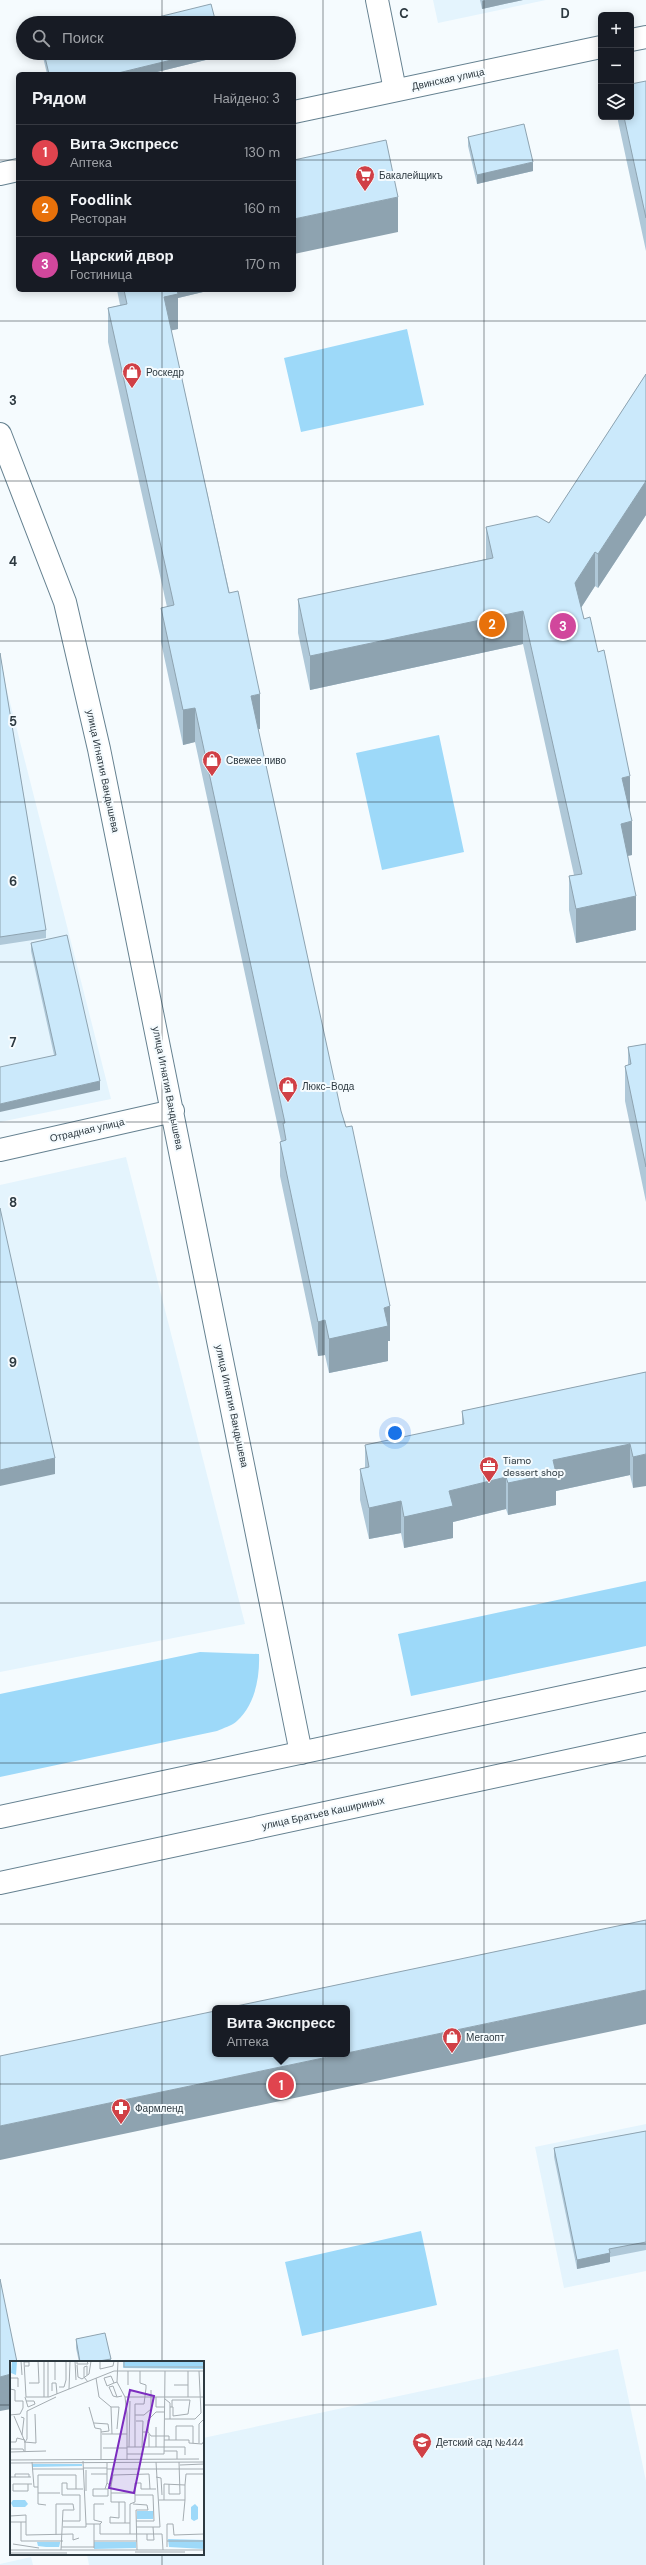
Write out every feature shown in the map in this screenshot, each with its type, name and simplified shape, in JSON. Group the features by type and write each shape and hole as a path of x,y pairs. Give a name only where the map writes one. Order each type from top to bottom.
{"street":[{"path":"377,0 395,90"},
{"path":"634,39 646,37"},
{"name":"Двинская улица","path":"296,112 598,48"},
{"path":"0,174 16,170"},
{"name":"улица Игнатия Вандышева","path":"0,434 65,602 99,748 301,1753"},
{"name":"Отрадная улица","path":"0,1150 173,1111"},
{"path":"0,1818 646,1679"},
{"name":"улица Братьев Кашириных","path":"0,1883 646,1744"}],"shaded area":[{"path":"433,0 546,0 438,23"},
{"path":"407,329 424,405 301,432 284,358"},
{"path":"0,663 111,1099 0,1122"},
{"path":"439,735 464,852 382,870 356,753"},
{"path":"126,1157 245,1624 0,1672 0,1185"},
{"path":"646,1581 646,1646 411,1696 398,1634"},
{"path":"200,1652 259,1654 259,1672 252,1699 243,1714 233,1724 217,1731 0,1777 0,1694"},
{"path":"646,2124 646,2271 564,2288 535,2147"},
{"path":"421,2231 437,2305 302,2336 285,2262"},
{"name":"Детский сад №444","path":"618,2349 646,2481 646,2565 89,2565 87,2555 204,2555 204,2438"},
{"path":"31,2557 33,2565 0,2565 0,2564"}],"building":[{"path":"211,4 214,16 162,16"},
{"path":"46,60 171,60 122,72 49,72"},
{"path":"646,81 646,218 625,120 634,120 634,83"},
{"path":"524,124 533,162 477,175 468,137"},
{"path":"386,140 398,197 296,219 296,160"},
{"path":"124,292 178,292 178,294 164,297 229,593 238,591 260,694 251,696 341,1111 346,1127 352,1126 390,1306 384,1308 388,1326 329,1339 325,1320 318,1322 280,1142 286,1140 283,1123 285,1123 195,708 183,710 161,608 174,605 108,308 127,304"},
{"path":"646,374 646,481 598,554 595,552 575,583 584,619 590,617 598,652 604,650 630,776 622,778 632,821 621,824 636,896 576,909 569,876 582,874 523,611 310,656 298,599 493,558 486,527 537,516 549,523"},
{"path":"0,653 46,930 0,937"},
{"path":"67,935 100,1081 0,1104 0,1067 56,1055 31,943"},
{"path":"646,1044 646,1167 625,1066 631,1064 628,1047"},
{"path":"0,1208 55,1458 0,1470"},
{"path":"646,1372 646,1454 633,1457 630,1444 553,1460 556,1473 508,1483 506,1477 449,1491 453,1506 404,1517 401,1501 369,1508 360,1469 369,1467 365,1445 464,1424 462,1411"},
{"path":"646,1920 646,1990 350,2052 350,2005 241,2005"},
{"path":"212,2012 212,2057 328,2057 0,2126 0,2056"},
{"path":"646,2131 646,2242 609,2249 610,2253 577,2260 554,2148"},
{"path":"0,2279 17,2361 10,2361 10,2374 0,2377"},
{"path":"105,2333 111,2359 99,2361 80,2361 76,2339"}],"place":[{"name":"Бакалейщикъ","path":"365,192"},
{"name":"Роскедр","path":"132,389"},
{"name":"Foodlink","path":"492,624"},
{"name":"Царский двор","path":"563,626"},
{"name":"Свежее пиво","path":"212,777"},
{"name":"Люкс-Вода","path":"288,1103"},
{"name":"Tiamo dessert shop","path":"489,1483"},
{"name":"Мегаопт","path":"452,2054"},
{"name":"Вита Экспресс","path":"281,2085"},
{"name":"Фармленд","path":"121,2125"},
{"name":"Детский сад №444","path":"422,2459"}]}
